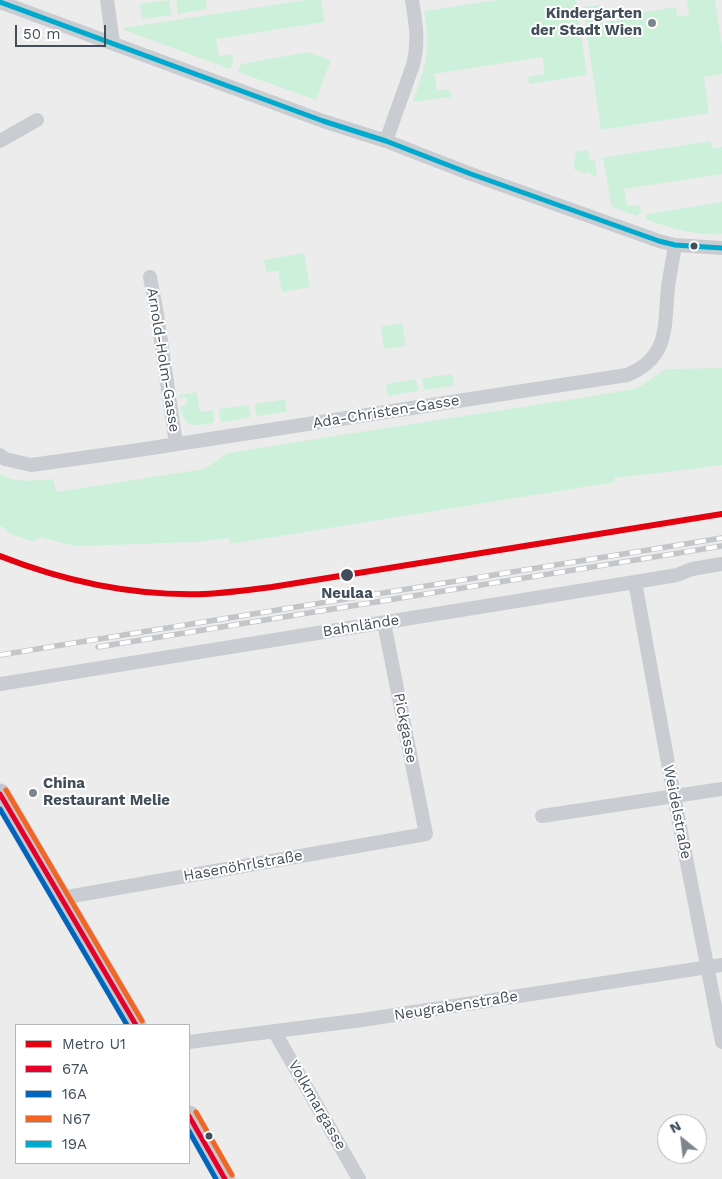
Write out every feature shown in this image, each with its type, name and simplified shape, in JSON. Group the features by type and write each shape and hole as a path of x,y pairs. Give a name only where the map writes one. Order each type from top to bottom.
{"main road":[{"path":"0,794 135,1024"},
{"path":"190,1118 225,1179"}],"street":[{"path":"107,0 113,43"},
{"path":"386,142 416,53 417,30 412,0"},
{"path":"0,2 659,241 675,245 722,248"},
{"path":"0,142 37,120"},
{"name":"Ada-Christen-Gasse","path":"0,455 5,459 31,465 627,375 649,362 662,340 675,245"},
{"name":"Arnold-Holm-Gasse","path":"150,277 176,444"},
{"name":"Bahnlände","path":"0,684 677,575 692,569 722,564"},
{"name":"Weidelstraße","path":"634,582 674,796 715,966 722,1042"},
{"name":"Pickgasse","path":"384,622 426,834"},
{"path":"542,816 722,789"},
{"name":"Hasenöhrlstraße","path":"61,898 426,834"},
{"name":"Neugrabenstraße","path":"190,1042 362,1020 715,966"},
{"name":"Volkmargasse","path":"274,1031 359,1179"}],"green space":[{"path":"169,0 172,15 142,19 140,4"},
{"path":"176,0 206,0 207,9 178,14"},
{"path":"306,0 321,0 325,22 216,39 219,56 232,54 233,62 230,69 124,30 123,28"},
{"path":"498,0 576,0 587,75 530,84 528,77 545,74 542,57 434,74 437,91 450,89 451,97 413,102 427,50 424,11"},
{"name":"Kindergarten der Stadt Wien","path":"687,0 715,0 722,47 722,74 704,77 709,113 601,130 583,7 600,5 603,23 617,21 616,16 676,7 677,17 689,15"},
{"path":"308,52 331,60 316,100 238,72 241,64"},
{"path":"711,141 712,149 722,147 722,174 624,189 627,206 640,205 641,212 637,216 612,207 603,159 606,157"},
{"path":"588,150 590,161 595,160 597,175 594,176 574,169 574,160 576,161 575,152"},
{"path":"722,202 722,234 692,233 645,219 647,214"},
{"path":"304,253 310,287 282,292 278,271 266,272 264,260"},
{"path":"402,323 406,346 384,349 381,327"},
{"path":"722,368 722,465 614,478 615,482 230,544 229,538 196,542 82,546 39,537 34,542 14,535 0,526 0,474 19,480 53,479 56,492 204,469 228,453 634,389 666,369"},
{"path":"452,374 453,386 424,389 422,378"},
{"path":"416,379 418,390 389,396 387,394 386,384"},
{"path":"197,392 200,412 213,410 213,423 195,425 184,419 180,406 188,404 186,397 179,398 179,395"},
{"path":"285,399 286,412 256,415 255,404"},
{"path":"249,405 250,417 222,422 220,420 219,409"}],"railway":[{"path":"0,655 722,538"},
{"path":"98,647 722,546"}],"metro line":[{"name":"U1","path":"0,556 50,573 100,586 151,593 213,594 272,587 722,514"}],"transit line":[{"name":"19A","path":"0,2 323,121 386,141 471,174 659,241 675,245 722,248"},
{"name":"N67","path":"6,790 142,1021"},
{"name":"67A","path":"0,794 135,1024"},
{"name":"16A","path":"0,809 126,1024"},
{"name":"N67","path":"196,1112 232,1175"},
{"name":"67A","path":"190,1118 225,1179"},
{"name":"16A","path":"190,1133 216,1179"}],"place":[{"name":"Kindergarten der Stadt Wien","path":"652,23"},
{"name":"Neulaa","path":"347,575"},
{"name":"China Restaurant Melie","path":"33,793"}]}
